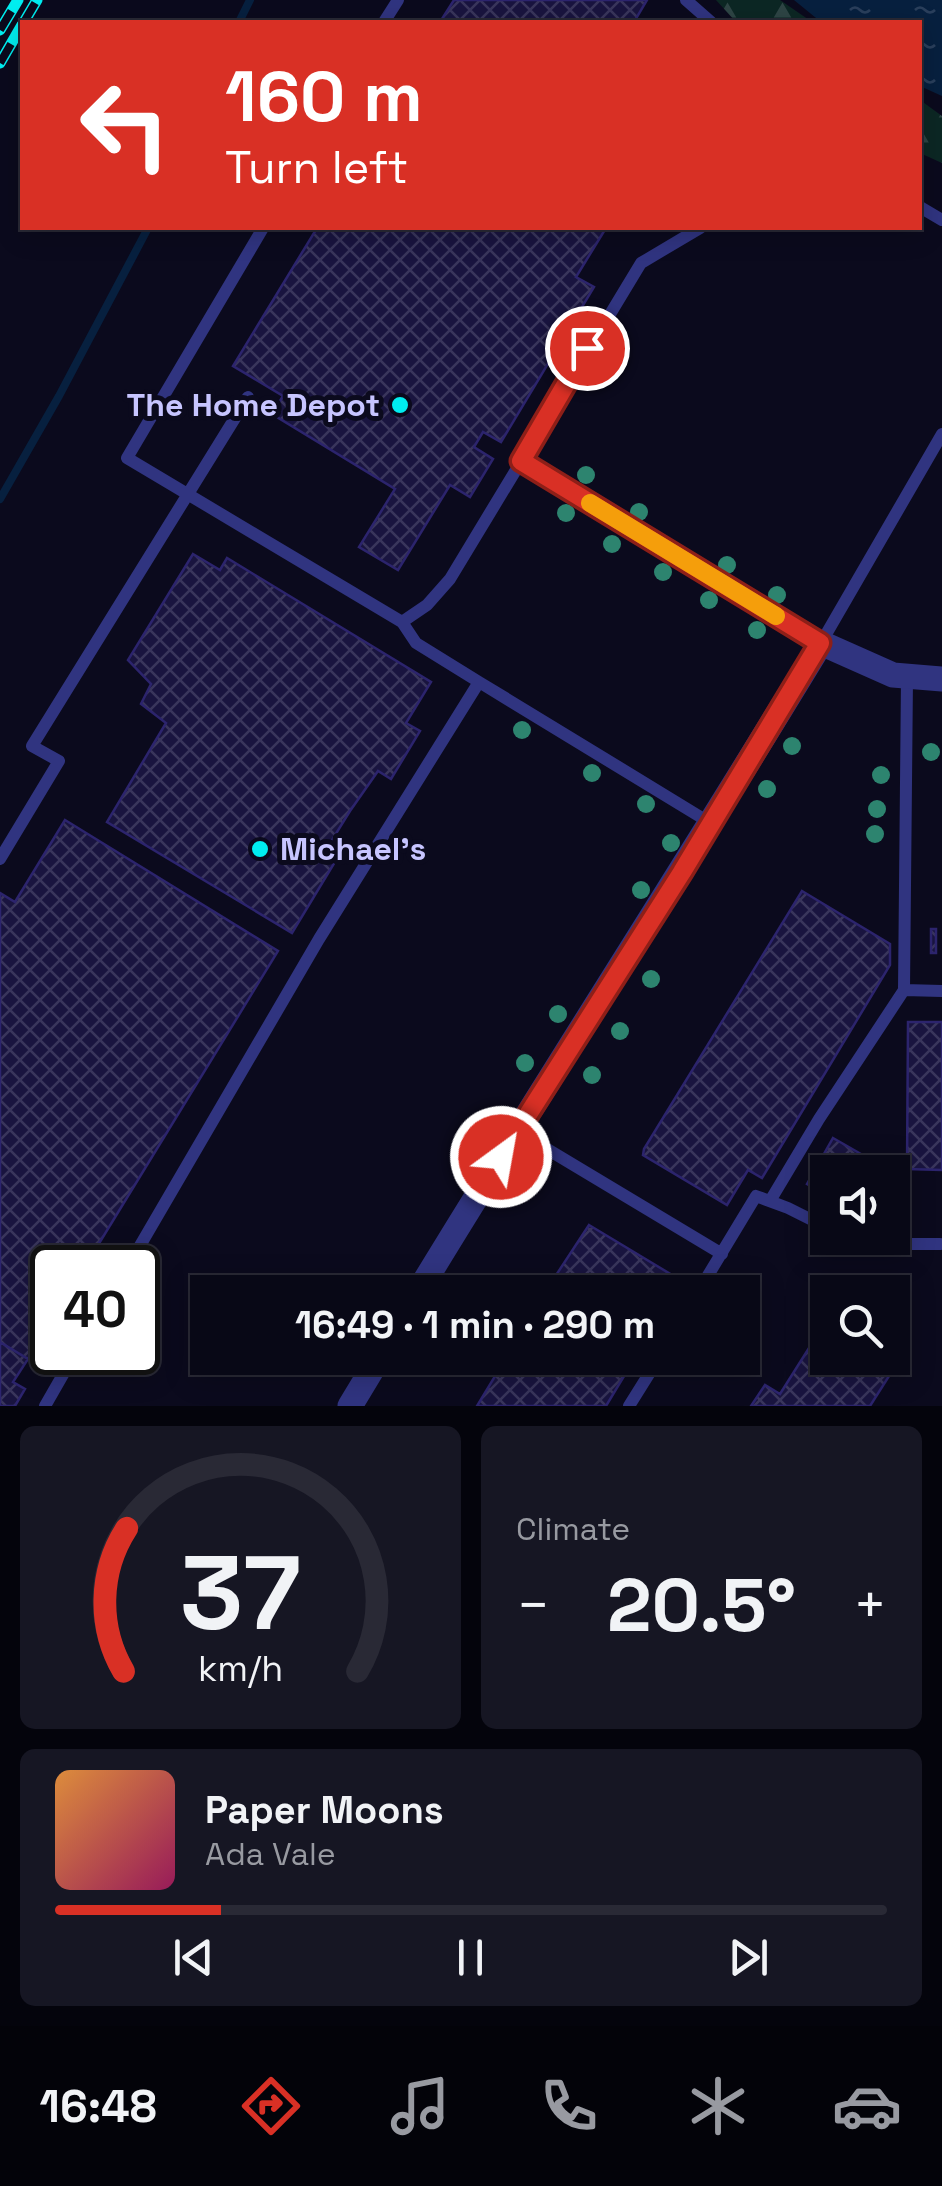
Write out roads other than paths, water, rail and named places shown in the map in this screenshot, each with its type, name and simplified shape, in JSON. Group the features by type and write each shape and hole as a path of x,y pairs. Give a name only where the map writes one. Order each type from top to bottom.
{"street":[{"path":"428,1275 712,824 820,643 879,670 907,678 942,679"},
{"path":"350,1406 369,1375"}],"lane":[{"path":"686,0 709,20"},
{"path":"262,230 128,458 402,622 416,643 712,824"},
{"path":"402,622 427,605 450,579 641,264 697,230"},
{"path":"0,859 60,761 32,746 248,397"},
{"path":"521,461 820,643 942,434"},
{"path":"770,1201 904,990 907,678"},
{"path":"140,1245 319,940 479,682"},
{"path":"904,990 942,991"},
{"path":"517,1131 722,1254"},
{"path":"709,1275 756,1196 810,1220"},
{"path":"910,1244 940,1244"},
{"path":"45,1406 63,1375"},
{"path":"629,1406 648,1375"}],"water":[{"path":"794,0 942,0 942,96 922,87 922,20 819,20"}],"waterway":[{"path":"240,20 250,0"},
{"path":"0,499 147,230"}],"railway":[{"path":"0,30 18,0"},
{"path":"25,20 37,0"},
{"path":"0,63 20,28"}],"place":[{"name":"The Home Depot","path":"400,405"},
{"name":"Michael's","path":"260,849"}]}
